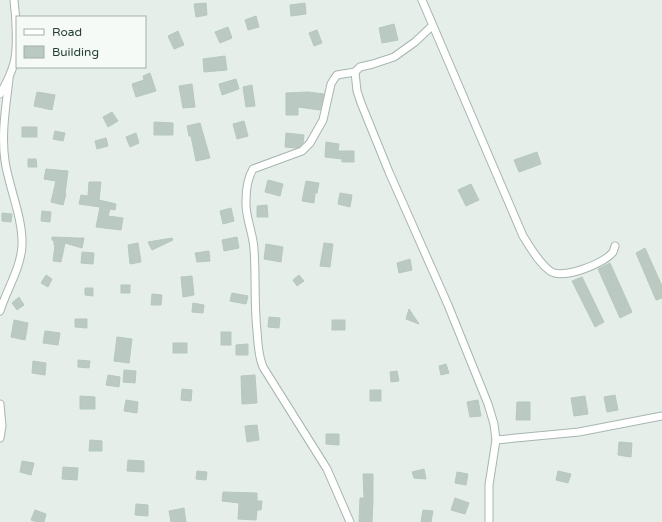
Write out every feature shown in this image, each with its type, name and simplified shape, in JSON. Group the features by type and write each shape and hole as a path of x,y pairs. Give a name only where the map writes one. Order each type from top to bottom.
{"street":[{"path":"0,94 9,79 15,61 16,16 14,0"},
{"path":"422,0 432,26 494,165 523,236 538,259 551,272 566,273 588,268 606,258 613,252 615,246"},
{"path":"350,522 327,469 263,366 259,357 255,314 254,247 246,210 246,186 249,175 253,169 302,151 310,143 323,120 331,84 338,75 355,72 360,67 394,57 415,42 432,26"},
{"path":"355,72 357,91 361,103 389,172 448,305 488,404 494,424 496,440 489,485 489,522"},
{"path":"0,311 20,257 22,244 3,146 9,79"},
{"path":"0,404 2,426 0,438"},
{"path":"496,440 579,432 662,416"}],"building":[{"path":"206,3 207,15 196,17 194,4"},
{"path":"305,3 306,14 291,16 290,5"},
{"path":"256,16 259,27 248,30 245,20"},
{"path":"394,24 398,40 382,43 379,28"},
{"path":"228,27 232,38 220,43 215,32"},
{"path":"317,30 322,43 314,46 309,33"},
{"path":"178,31 184,45 174,49 168,36"},
{"path":"225,56 227,70 204,72 203,59"},
{"path":"150,73 156,91 136,97 132,84 144,80 143,76"},
{"path":"236,79 239,89 222,95 219,84"},
{"path":"192,84 195,107 183,108 179,86"},
{"path":"252,85 255,106 246,107 243,87"},
{"path":"37,92 55,95 52,110 34,106"},
{"path":"308,92 324,94 320,110 298,107 298,115 286,115 286,93"},
{"path":"112,112 118,121 108,127 103,117"},
{"path":"244,121 248,136 237,139 233,124"},
{"path":"154,122 173,123 173,135 154,135"},
{"path":"200,123 210,158 196,161 191,136 189,136 187,126"},
{"path":"22,127 37,127 37,137 22,137"},
{"path":"55,131 65,133 63,141 53,139"},
{"path":"136,133 139,143 130,147 126,137"},
{"path":"286,133 304,135 303,143 299,147 295,148 285,147"},
{"path":"106,138 108,146 97,149 95,141"},
{"path":"326,142 339,144 338,151 354,151 354,162 342,162 342,159 325,157"},
{"path":"537,152 541,164 519,172 514,160"},
{"path":"28,159 36,159 37,167 28,167"},
{"path":"46,169 68,171 66,194 63,205 51,202 56,181 44,179"},
{"path":"268,180 283,184 280,196 265,192"},
{"path":"306,181 319,183 317,193 315,193 314,203 302,201"},
{"path":"89,182 101,182 99,200 116,204 115,210 110,209 108,216 123,218 121,230 96,227 100,207 79,204 81,195 88,196"},
{"path":"471,184 479,200 466,206 458,190"},
{"path":"340,193 352,195 350,207 338,204"},
{"path":"267,205 268,217 257,217 257,206"},
{"path":"231,208 234,221 223,224 220,211"},
{"path":"42,211 51,212 50,222 41,221"},
{"path":"2,213 12,214 11,222 2,221"},
{"path":"52,237 84,238 82,248 65,243 61,262 53,261 55,245"},
{"path":"237,237 239,248 224,251 222,240"},
{"path":"172,238 173,240 152,250 148,242"},
{"path":"138,243 141,262 130,264 128,245"},
{"path":"324,243 333,244 330,267 320,266"},
{"path":"266,244 283,247 281,262 264,259"},
{"path":"645,248 662,286 662,298 656,300 636,253"},
{"path":"209,251 210,261 197,262 195,253"},
{"path":"82,252 94,253 93,264 81,263"},
{"path":"410,259 412,270 399,273 397,263"},
{"path":"610,263 632,312 620,318 598,269"},
{"path":"46,275 52,279 48,287 41,283"},
{"path":"299,275 304,281 297,286 293,280"},
{"path":"192,276 194,295 183,297 181,277"},
{"path":"582,277 604,322 595,327 572,281"},
{"path":"121,285 130,285 130,293 121,293"},
{"path":"85,288 93,288 93,296 85,295"},
{"path":"232,293 248,296 246,304 230,301"},
{"path":"152,294 162,295 161,305 151,305"},
{"path":"19,297 24,305 17,310 12,303"},
{"path":"193,303 204,305 203,313 192,312"},
{"path":"409,309 419,324 406,319"},
{"path":"269,317 280,318 279,328 268,327"},
{"path":"75,319 87,319 87,328 75,327"},
{"path":"14,320 28,323 25,340 11,337"},
{"path":"332,320 345,320 345,330 332,330"},
{"path":"45,331 60,333 58,345 43,343"},
{"path":"221,332 231,332 231,345 221,345"},
{"path":"117,337 132,339 129,363 114,361"},
{"path":"173,343 187,343 187,353 173,353"},
{"path":"248,344 248,355 236,355 236,345"},
{"path":"78,360 90,361 89,368 78,367"},
{"path":"33,361 46,363 45,375 32,373"},
{"path":"446,364 449,373 441,375 439,366"},
{"path":"124,370 136,371 135,383 123,382"},
{"path":"397,371 399,381 391,382 390,372"},
{"path":"108,375 120,377 119,387 106,385"},
{"path":"255,375 257,403 242,404 241,376"},
{"path":"182,389 192,390 191,401 181,400"},
{"path":"370,390 381,390 381,401 370,401"},
{"path":"615,395 618,410 607,412 604,397"},
{"path":"80,396 95,397 95,409 80,409"},
{"path":"585,396 588,414 574,416 571,398"},
{"path":"126,400 138,402 137,413 124,411"},
{"path":"478,400 481,416 470,417 467,402"},
{"path":"517,402 530,402 530,420 516,420"},
{"path":"257,425 259,440 247,442 245,426"},
{"path":"326,434 339,434 339,445 326,444"},
{"path":"90,440 102,441 102,451 89,451"},
{"path":"619,442 632,443 631,457 618,455"},
{"path":"128,460 144,461 144,472 127,471"},
{"path":"22,461 34,463 31,475 20,472"},
{"path":"63,467 78,468 77,480 62,479"},
{"path":"424,469 426,479 414,478 412,472"},
{"path":"197,471 207,472 206,480 196,479"},
{"path":"558,471 571,474 568,483 556,480"},
{"path":"457,472 468,474 466,485 455,483"},
{"path":"363,474 373,474 372,522 359,522 360,498 364,498"},
{"path":"223,492 257,493 257,501 262,501 261,510 257,510 256,520 238,519 239,503 222,501"},
{"path":"455,498 469,503 465,514 451,510"},
{"path":"136,504 148,505 148,516 135,515"},
{"path":"184,508 186,522 171,522 169,511"},
{"path":"35,510 46,514 44,522 31,520"},
{"path":"423,510 433,511 431,522 421,522"}]}
